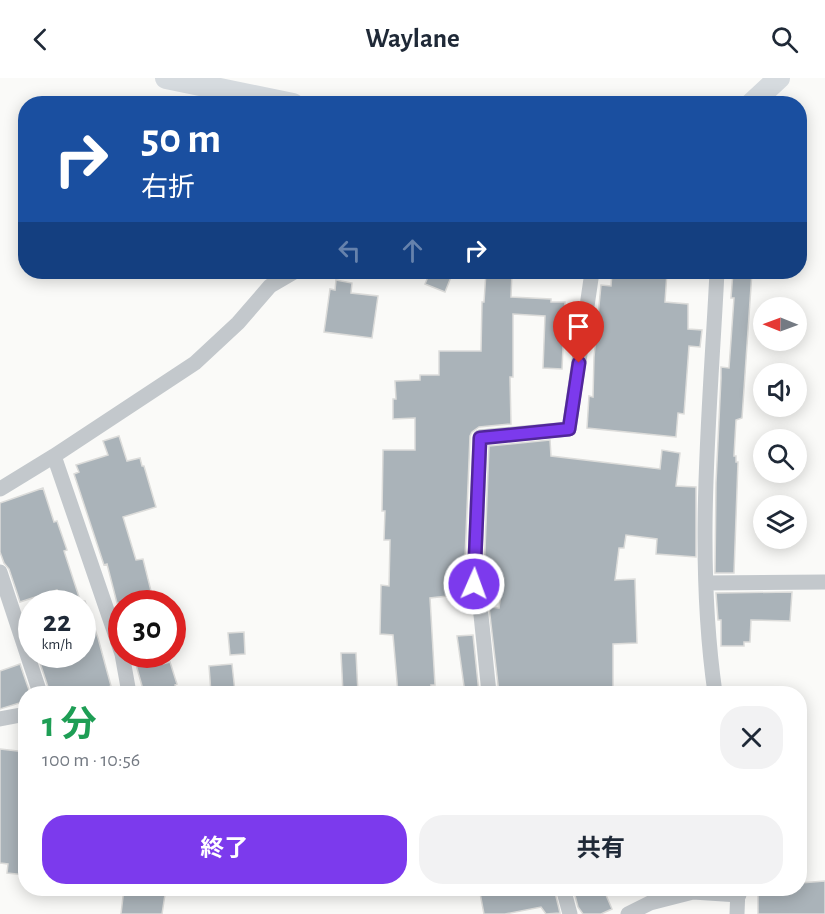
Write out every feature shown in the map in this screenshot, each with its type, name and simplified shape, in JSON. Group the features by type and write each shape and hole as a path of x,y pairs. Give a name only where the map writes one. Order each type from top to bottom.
{"main road":[{"path":"166,78 254,96"},
{"path":"760,96 778,78"}],"street":[{"path":"0,489 195,363 238,323 270,286 282,279"},
{"path":"488,686 481,615 474,584 480,438 569,429 591,279"},
{"path":"714,686 709,648 704,539 717,279"},
{"path":"54,456 108,613"},
{"path":"0,572 38,686"},
{"path":"706,583 825,582"},
{"path":"125,668 128,686"},
{"path":"0,719 18,716"},
{"path":"564,896 570,914"},
{"path":"628,914 650,903 677,896"},
{"path":"737,914 738,896"}],"building":[{"path":"427,279 450,279 445,292 425,284"},
{"path":"486,279 512,279 511,297 565,302 562,369 543,368 545,316 513,314 513,377 510,377 511,424 479,427 470,436 464,583 466,594 430,598 435,685 397,686 393,635 380,634 381,585 389,586 390,540 384,540 383,450 415,450 415,418 393,419 393,399 396,399 395,381 420,380 420,375 439,375 439,351 481,351 482,302 484,302"},
{"path":"612,279 667,279 665,302 688,304 688,329 702,330 700,347 689,346 684,414 678,413 676,437 587,428 589,396 593,397 594,357 601,285 611,286"},
{"path":"732,279 752,279 742,418 736,420 734,456 738,462 734,573 715,573 721,367 729,368 734,298 731,298"},
{"path":"336,280 352,283 351,293 378,296 372,338 324,332 330,289 335,290"},
{"path":"119,436 127,461 140,458 144,466 156,507 123,517 136,560 143,559 151,590 114,590 107,564 104,565 74,474 79,472 76,465 108,455 103,441"},
{"path":"550,440 551,456 660,469 662,450 680,453 676,486 696,487 696,557 656,554 657,539 626,535 624,548 619,548 615,580 635,579 637,643 613,644 613,686 498,686 489,607 499,608 503,578 484,576 489,446"},
{"path":"43,488 54,522 57,521 67,550 64,551 77,590 18,590 18,596 9,569 0,552 0,503"},
{"path":"792,592 790,621 751,620 750,642 744,642 744,646 721,646 721,620 718,620 716,593"},
{"path":"96,632 111,686 48,686 42,668 96,668"},
{"path":"244,632 245,654 230,655 228,633"},
{"path":"473,635 478,686 464,686 457,636"},
{"path":"341,653 356,653 358,686 343,686"},
{"path":"232,664 234,686 210,686 209,666"},
{"path":"18,665 28,686 18,686 18,703 0,709 0,671"},
{"path":"137,668 172,668 177,684 175,686 142,686"},
{"path":"0,749 18,751 18,874 7,873 8,864 0,863"},
{"path":"825,881 825,914 758,914 758,896 807,896 807,882"},
{"path":"123,896 165,896 162,914 121,914"},
{"path":"481,896 556,896 560,913 546,914 541,907 505,914 484,914"},
{"path":"575,896 606,896 612,909 601,914 583,914"}],"route":[{"path":"474,584 480,438 569,429 579,363"}]}
